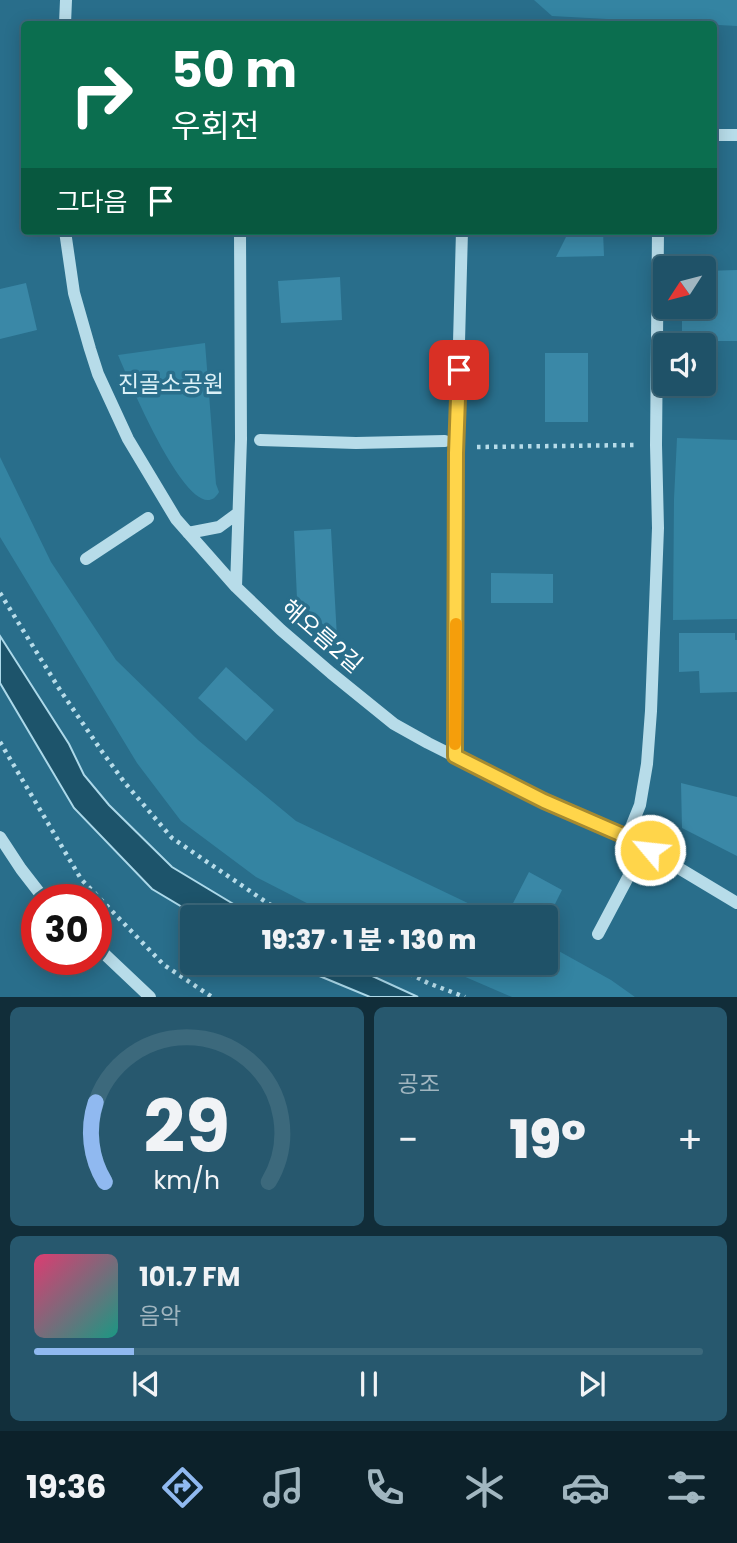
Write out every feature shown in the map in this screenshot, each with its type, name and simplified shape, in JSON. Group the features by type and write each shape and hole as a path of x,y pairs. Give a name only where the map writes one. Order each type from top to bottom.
{"street":[{"path":"65,21 66,0"},
{"path":"717,135 737,135"},
{"name":"해오름2길","path":"66,235 74,293 98,374 128,439 176,519 236,587 281,630 394,724 544,801 627,837 737,903"},
{"path":"236,587 241,439 240,235"},
{"path":"455,756 456,453 462,235"},
{"path":"627,837 640,805 647,764 651,711 658,528 656,445 659,235"},
{"path":"260,440 355,443 445,440"},
{"path":"188,533 219,527 238,513"},
{"path":"86,559 148,517"},
{"path":"0,837 32,884"},
{"path":"598,934 634,866"},
{"path":"112,961 150,997"}],"path":[{"path":"469,447 641,444"},
{"path":"0,593 60,690 125,783 173,838 271,905"},
{"path":"0,742 81,878 164,965 212,997"},
{"path":"412,975 465,997"}],"green space":[{"path":"534,0 737,0 737,26 717,25 717,21 644,21 552,16"},
{"name":"진골소공원","path":"205,343 216,484 219,492 208,500 193,493 178,474 162,448 118,355"},
{"path":"677,438 737,440 737,619 673,620"},
{"path":"0,457 51,562 116,660 198,740 296,821 472,905 311,905 256,877 181,821 137,763 0,537"},
{"path":"558,951 611,980 635,997 512,997 461,975 558,975"}],"shaded area":[{"path":"0,636 69,744 84,775 109,805 172,867 235,905 180,906 152,889 74,808 0,683"},
{"path":"317,975 370,975 418,997 370,997"}],"building":[{"path":"567,235 603,235 604,256 556,257"},
{"path":"737,270 737,341 716,341 716,333 682,333 682,319 716,319 716,271"},
{"path":"340,277 342,320 281,323 278,281"},
{"path":"26,283 37,330 0,339 0,289"},
{"path":"545,353 588,353 588,422 545,422"},
{"path":"331,529 337,638 297,599 294,531"},
{"path":"491,573 553,574 553,603 491,603"},
{"path":"679,633 735,633 737,692 700,693 699,671 679,672"},
{"path":"226,667 274,710 246,741 198,698"},
{"path":"681,783 737,797 737,856 682,828"},
{"path":"529,872 562,890 554,905 512,905"}],"slow traffic":[{"path":"455,744 456,624"}],"route":[{"path":"459,370 456,453 455,756 650,850"}]}
